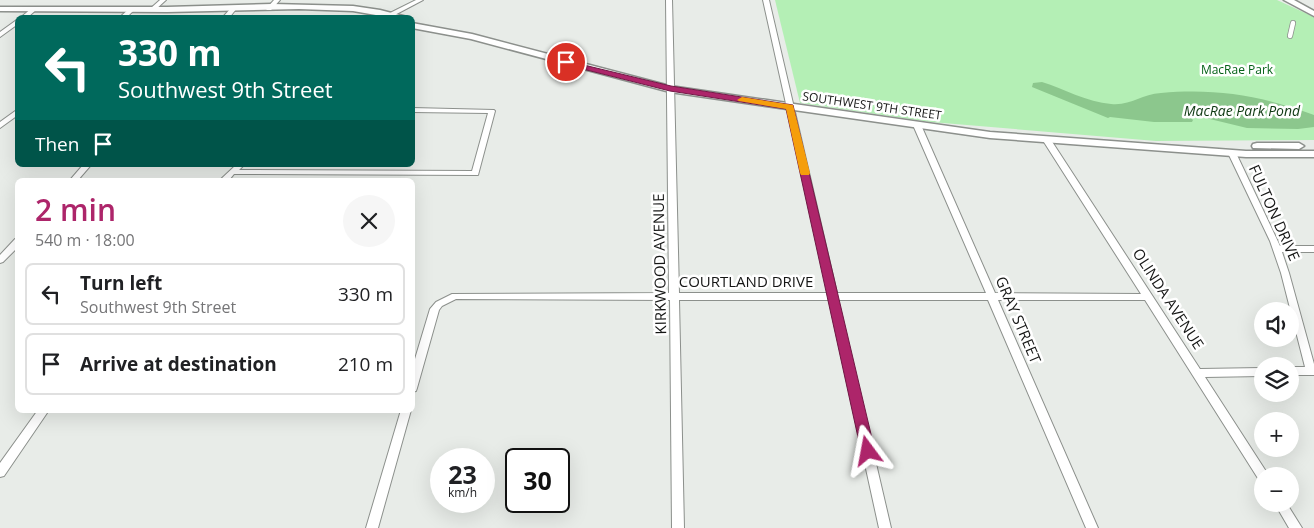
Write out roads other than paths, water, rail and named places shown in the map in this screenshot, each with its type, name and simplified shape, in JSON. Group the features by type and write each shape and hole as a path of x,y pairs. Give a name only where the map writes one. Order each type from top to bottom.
{"main road":[{"path":"1289,0 1314,12"},
{"path":"0,9 234,8 273,5 372,15"},
{"name":"SOUTHWEST 9TH STREET","path":"415,20 466,33 472,37"},
{"name":"SOUTHWEST 9TH STREET","path":"415,26 472,37 670,89 790,107 990,135 1232,153 1314,154"},
{"name":"SOUTHWEST 9TH STREET","path":"1155,146 1314,146"}],"street":[{"path":"153,9 163,0"},
{"path":"386,15 420,0"},
{"name":"KIRKWOOD AVENUE","path":"669,0 678,528"},
{"path":"766,0 885,528"},
{"path":"228,15 234,8"},
{"path":"27,15 34,9"},
{"path":"125,15 132,9"},
{"path":"1290,36 1293,23"},
{"path":"0,35 15,24"},
{"path":"233,172 475,172 492,111 415,110"},
{"path":"0,126 15,114"},
{"path":"8,120 15,120"},
{"name":"GRAY STREET","path":"917,125 1092,528"},
{"name":"OLINDA AVENUE","path":"1046,140 1257,467"},
{"name":"FULTON DRIVE","path":"1232,153 1277,249 1312,371"},
{"path":"76,178 86,167"},
{"path":"226,178 238,167"},
{"path":"0,260 15,244"},
{"path":"1277,249 1314,249"},
{"name":"COURTLAND DRIVE","path":"415,378 435,309 447,298 1148,297"},
{"path":"1299,372 1312,371"},
{"path":"1197,373 1254,372"},
{"path":"0,472 42,413"},
{"path":"372,528 405,413"},
{"path":"1286,512 1296,528"}],"water":[{"name":"MacRae Park Pond","path":"1042,82 1084,98 1111,104 1130,102 1148,95 1182,92 1220,93 1258,98 1314,115 1314,127 1298,129 1247,128 1185,113 1193,120 1192,122 1154,122 1108,118 1032,87 1033,83"}],"park label":[{"name":"MacRae Park","path":"1237,70"}]}
